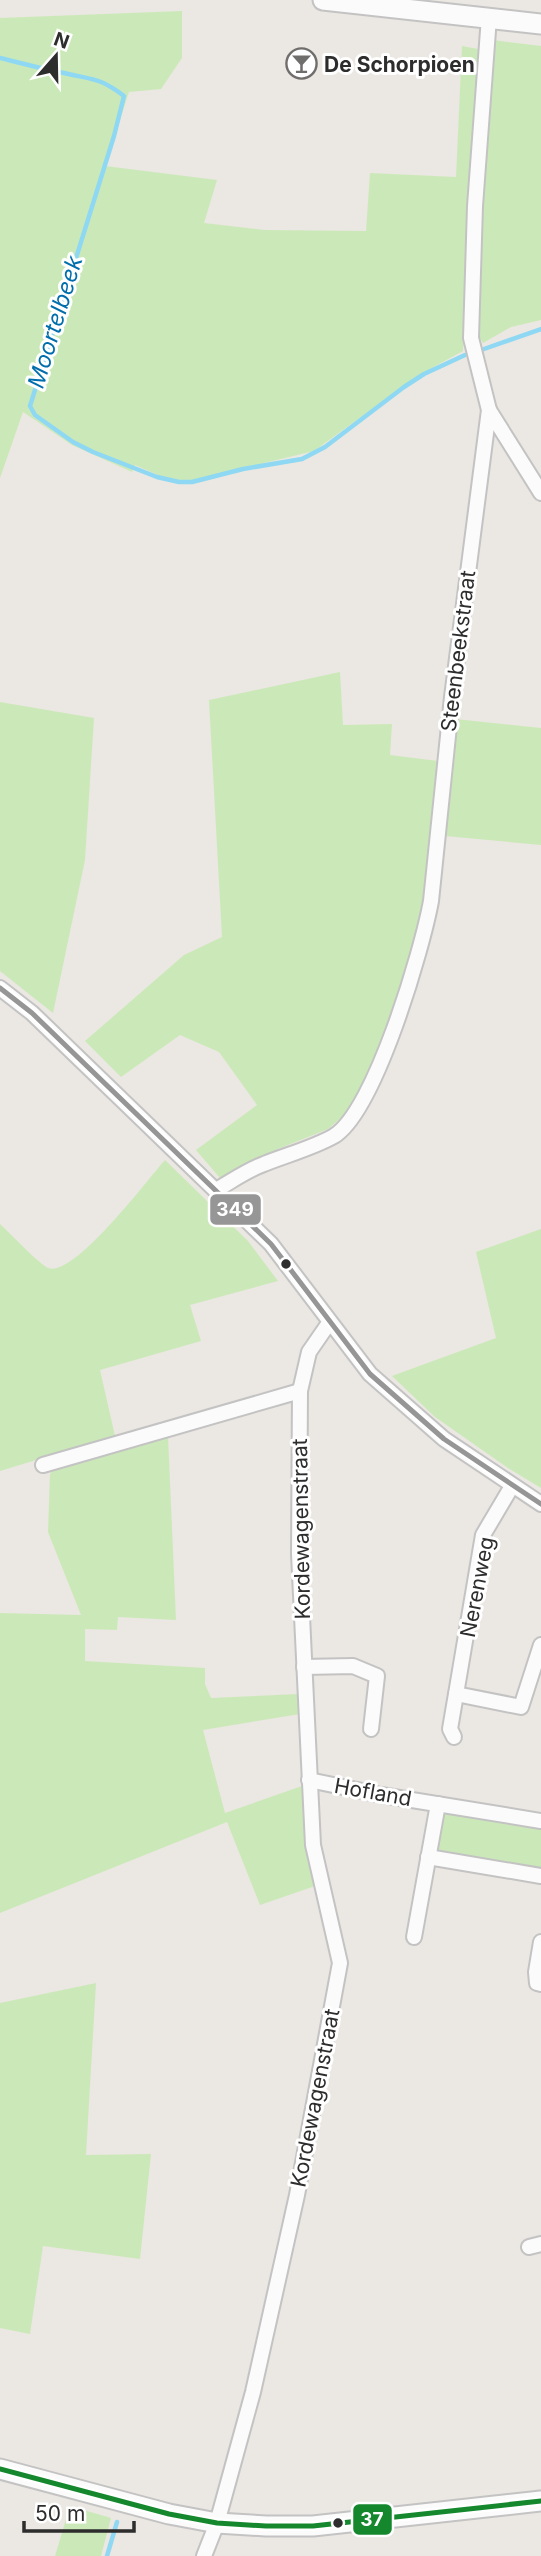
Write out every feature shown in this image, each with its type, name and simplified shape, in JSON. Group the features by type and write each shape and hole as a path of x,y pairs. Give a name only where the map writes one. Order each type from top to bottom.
{"main road":[{"path":"323,0 541,24"},
{"path":"0,2469 169,2514 217,2523 265,2526 313,2526 541,2501"}],"street":[{"name":"Steenbeekstraat","path":"216,1189 259,1166 334,1135 351,1119 363,1100 403,1004 426,930 452,697 489,410 471,338 475,218 489,17"},
{"path":"489,410 541,493"},
{"path":"0,988 32,1013 271,1244 370,1374 395,1398 444,1440 541,1504"},
{"name":"Kordewagenstraat","path":"204,2556 217,2523 253,2392 297,2196 340,1963 313,1845 299,1554 300,1391 309,1352 329,1323"},
{"path":"43,1465 300,1391"},
{"name":"Nerenweg","path":"454,1737 450,1729 484,1535 512,1486"},
{"path":"456,1694 521,1707 541,1645"},
{"path":"304,1667 353,1667 377,1676 371,1729"},
{"name":"Hofland","path":"309,1780 541,1821"},
{"name":"Hofland","path":"414,1937 438,1804"},
{"path":"428,1857 541,1876"},
{"path":"541,1942 536,1972 537,1983 541,1984"}],"green space":[{"path":"182,11 182,58 161,89 129,92 105,166 217,180 204,223 264,230 366,231 370,173 456,177 462,46 478,49 463,351 419,375 314,451 190,481 167,479 135,465 132,472 72,445 23,412 0,478 0,18"},
{"path":"493,40 541,46 541,320 511,327 483,343 477,334 476,294"},
{"path":"340,672 343,725 392,724 390,755 438,761 423,908 395,1006 348,1112 328,1129 278,1149 220,1178 196,1150 257,1105 219,1052 180,1035 121,1077 85,1041 184,955 222,937 209,700"},
{"path":"0,702 94,718 85,860 53,1013 0,971"},
{"path":"455,719 541,728 541,845 445,836"},
{"path":"165,1160 248,1241 278,1281 190,1305 201,1341 100,1370 115,1436 0,1471 0,1224 43,1265 48,1268 60,1267 75,1258 110,1225"},
{"path":"541,1229 541,1488 435,1417 392,1376 496,1338 476,1252"},
{"path":"168,1436 176,1620 118,1617 117,1630 85,1629 85,1661 205,1668 205,1684 211,1698 299,1694 300,1714 203,1730 225,1813 302,1786 306,1849 315,1886 260,1905 227,1822 0,1913 0,1613 81,1615 48,1532 52,1469"},
{"path":"444,1812 541,1827 541,1869 441,1852 436,1849"},
{"path":"96,1983 86,2155 151,2154 140,2259 43,2246 30,2334 0,2328 0,2003"},
{"path":"70,2506 111,2518 101,2556 55,2556"}],"waterway":[{"name":"Moortelbeek","path":"0,58 96,80 124,96 30,406 35,415 73,442 157,477 179,482 192,482 243,469 302,459 325,447 424,374 465,355"},
{"name":"Moortelbeek","path":"484,349 541,329"},
{"path":"107,2556 117,2522"}],"transit line":[{"name":"349","path":"0,988 32,1013 271,1244 370,1374 444,1439 541,1504"},
{"name":"37","path":"0,2469 169,2514 217,2523 266,2526 313,2526 541,2501"}],"place":[{"name":"De Schorpioen","path":"301,64"}]}
